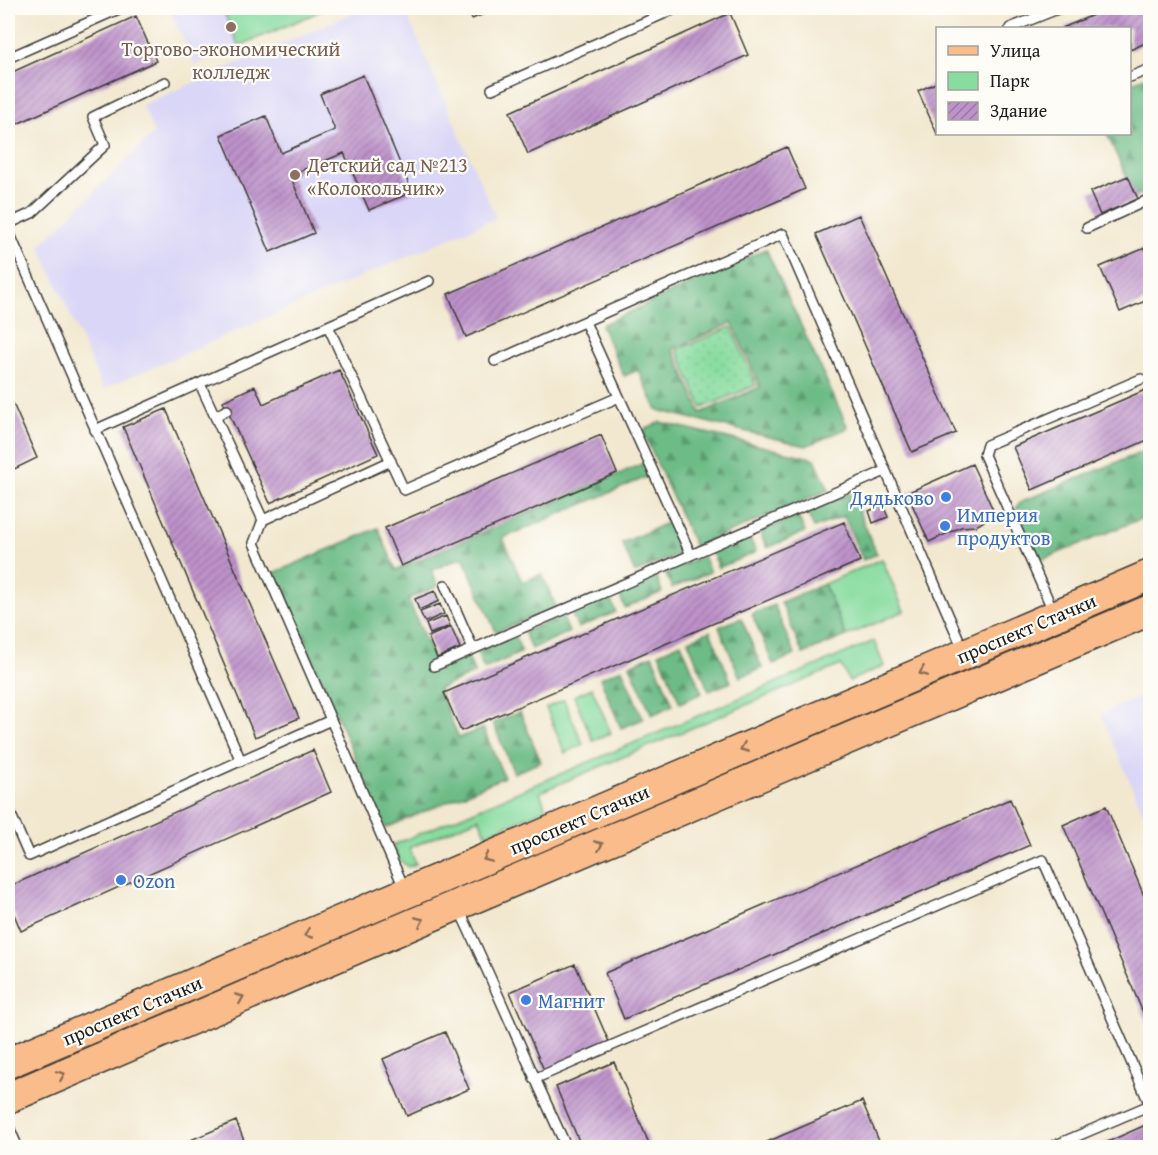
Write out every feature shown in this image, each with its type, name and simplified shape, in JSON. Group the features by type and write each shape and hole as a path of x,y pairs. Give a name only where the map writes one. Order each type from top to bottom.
{"main road":[{"name":"проспект Стачки","path":"8,1063 1150,575"},
{"path":"1092,600 1105,630"},
{"name":"проспект Стачки","path":"8,1098 1150,610"}],"lane":[{"path":"8,58 121,8"},
{"path":"492,89 677,8"},
{"path":"1012,27 1060,8"},
{"path":"1131,77 1150,69"},
{"path":"8,224 32,213 105,145 93,117 165,82"},
{"path":"1087,228 1150,199"},
{"path":"495,362 783,234 965,654"},
{"path":"8,235 241,761"},
{"path":"95,430 429,281"},
{"path":"585,322 691,555"},
{"path":"328,326 404,490 619,397"},
{"path":"1055,615 984,455 987,445 1141,379"},
{"path":"200,384 262,520 254,543 406,892"},
{"path":"215,416 227,410"},
{"path":"262,520 391,461"},
{"path":"434,666 885,471"},
{"path":"446,585 473,649"},
{"path":"8,811 29,856 331,720"},
{"path":"534,1080 1043,860 1150,1105 1049,1148"},
{"path":"457,905 534,1080 567,1148"},
{"path":"8,1125 18,1148"}],"shaded area":[{"name":"Торгово-экономический колледж","path":"169,8 328,8 195,65"},
{"name":"Детский сад №213 «Колокольчик»","path":"365,8 404,8 496,218 103,389 40,246 154,133 142,105"},
{"path":"1150,693 1150,829 1101,714"}],"green space":[{"path":"222,8 328,8 239,46"},
{"path":"1150,75 1150,192 1138,195 1133,191 1107,135 1131,135 1131,83"},
{"path":"766,249 848,428 806,446 657,410 638,370 624,376 601,325","holes":["732,323 760,387 701,413 673,349"]},
{"path":"731,327 756,385 702,408 677,350"},
{"path":"660,422 815,459 829,490 695,547 642,430"},
{"path":"1142,452 1150,453 1150,515 1044,559 1033,555 1016,515 1017,506 1023,501"},
{"path":"644,463 649,476 503,538 522,582 542,574 556,607 496,632 463,557 432,570 438,586 408,599 438,669 468,657 475,673 438,689 459,738 483,728 504,777 386,828 274,573 378,528 396,570"},
{"path":"851,493 877,554 863,560 844,516 814,528 807,512"},
{"path":"798,516 805,532 767,548 760,532"},
{"path":"669,522 682,552 635,573 622,543"},
{"path":"749,536 756,552 718,568 712,552"},
{"path":"703,556 710,572 672,588 665,572"},
{"path":"882,559 904,611 846,636 824,584"},
{"path":"656,576 662,592 625,608 618,592"},
{"path":"824,584 846,636 803,654 781,602"},
{"path":"609,596 616,612 578,628 571,612"},
{"path":"774,605 795,655 773,664 752,614"},
{"path":"562,616 569,632 531,649 524,632"},
{"path":"741,618 762,668 740,677 719,627"},
{"path":"710,631 731,682 709,691 688,641"},
{"path":"515,636 522,652 484,669 477,652"},
{"path":"874,641 884,666 849,681 841,665 540,792 546,809 486,834 479,818 409,848 416,864 408,867 399,859 393,845"},
{"path":"681,643 702,693 680,703 659,653"},
{"path":"652,655 673,705 652,715 630,665"},
{"path":"622,669 643,719 621,728 600,678"},
{"path":"592,688 611,733 593,741 574,696"},
{"path":"564,700 583,744 565,753 546,708"},
{"path":"520,712 541,762 514,773 493,723"}],"building":[{"path":"466,8 498,8 472,19"},
{"path":"1110,8 1150,8 1150,41 1131,50 1131,27 1064,27"},
{"path":"730,13 748,55 528,154 510,112"},
{"path":"136,16 156,61 8,128 8,74"},
{"path":"363,75 412,192 369,210 344,153 290,175 314,233 270,252 221,135 266,116 281,153 335,130 320,94"},
{"path":"936,83 936,132 918,91"},
{"path":"787,147 805,189 466,337 448,294"},
{"path":"1128,176 1138,199 1100,215 1090,192"},
{"path":"859,215 956,433 912,452 816,234"},
{"path":"1150,246 1150,299 1120,312 1100,267"},
{"path":"339,370 378,454 270,503 223,401 255,386 263,404"},
{"path":"1150,388 1150,439 1032,490 1013,447"},
{"path":"10,397 37,458 8,472 8,398"},
{"path":"166,409 299,718 255,737 123,427"},
{"path":"601,435 617,473 401,566 385,528"},
{"path":"972,464 994,512 976,526 961,527 929,542 907,493"},
{"path":"883,505 888,517 873,523 869,511"},
{"path":"844,522 860,561 461,731 444,693"},
{"path":"435,591 439,601 419,610 415,599"},
{"path":"440,604 444,614 425,622 420,612"},
{"path":"446,616 450,626 430,634 426,624"},
{"path":"451,627 460,648 437,658 428,637"},
{"path":"313,750 331,792 21,931 8,900 8,887"},
{"path":"1010,799 1030,845 624,1019 605,973"},
{"path":"1106,806 1150,910 1150,1029 1063,825"},
{"path":"575,964 609,1042 544,1070 510,992"},
{"path":"445,1032 469,1089 407,1116 383,1059"},
{"path":"614,1062 651,1148 582,1148 556,1087"},
{"path":"862,1101 879,1141 863,1148 753,1148"},
{"path":"236,1121 247,1148 174,1148 174,1147"},
{"path":"1150,1123 1150,1148 1094,1148"}],"place":[{"name":"Торгово-экономический колледж","path":"231,27"},
{"name":"Детский сад №213 «Колокольчик»","path":"295,175"},
{"name":"Дядьково","path":"946,497"},
{"name":"Империя продуктов","path":"945,526"},
{"name":"Ozon","path":"121,880"},
{"name":"Магнит","path":"526,1000"}]}
